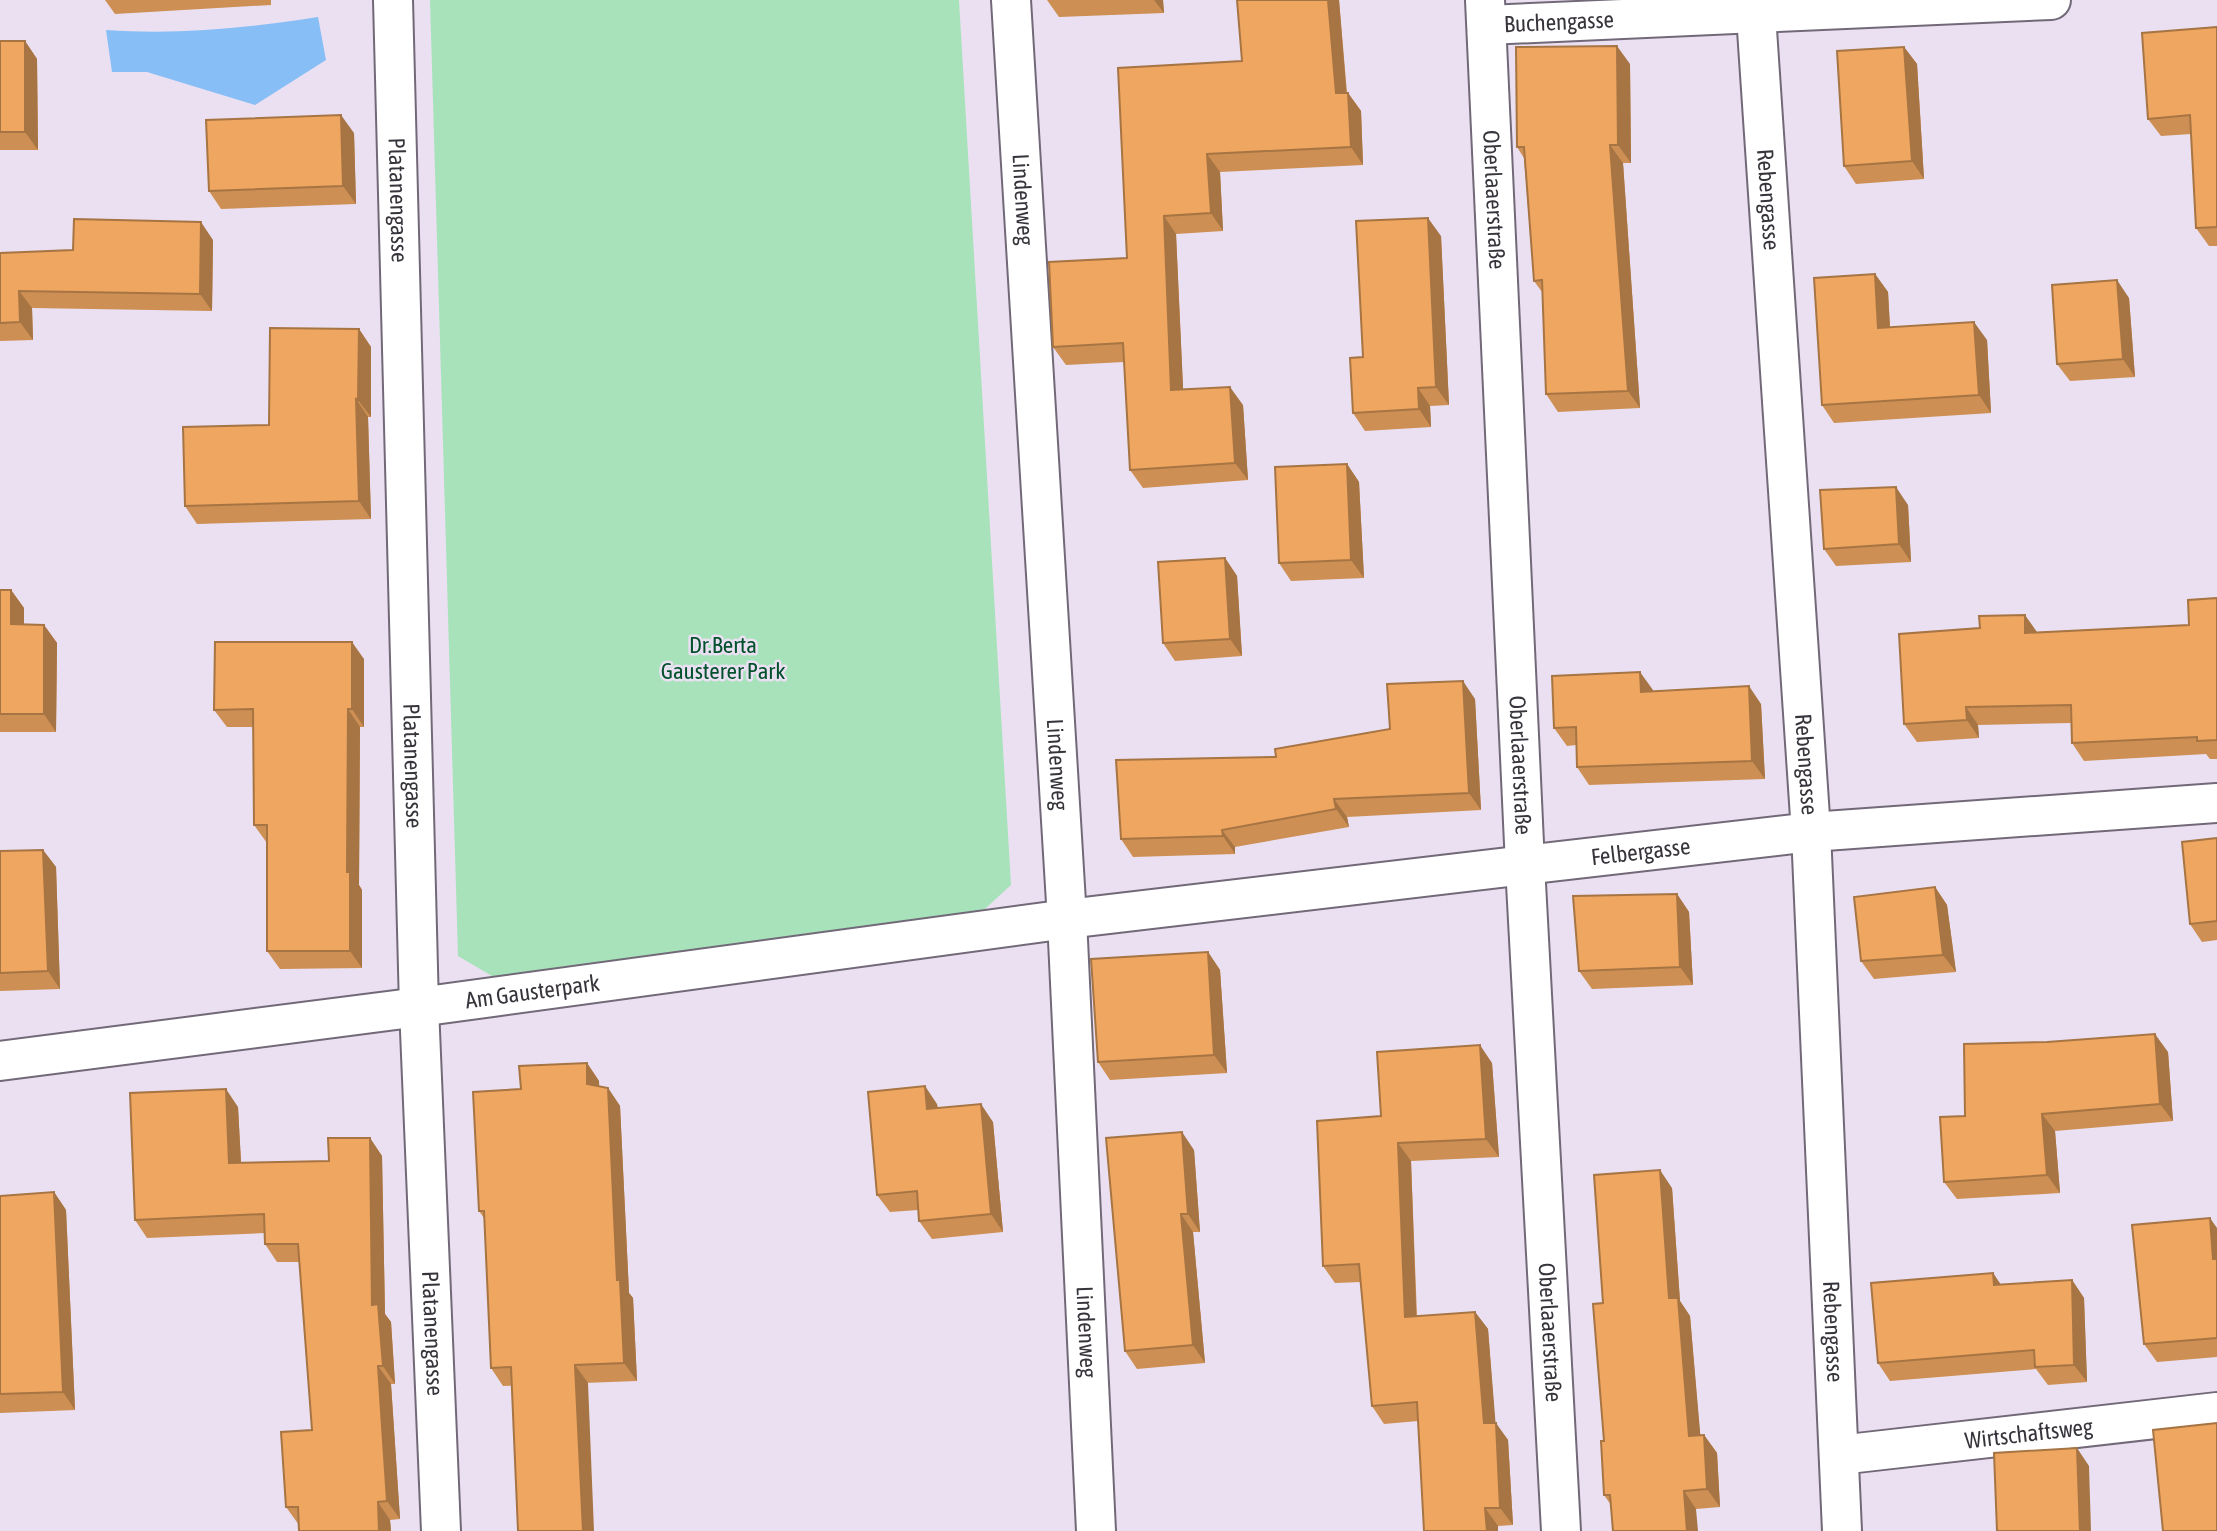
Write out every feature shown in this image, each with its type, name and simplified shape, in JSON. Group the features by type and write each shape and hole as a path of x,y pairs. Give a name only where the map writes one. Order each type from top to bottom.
{"street":[{"name":"Platanengasse","path":"393,0 419,1007 441,1531"},
{"name":"Lindenweg","path":"1011,0 1067,919 1096,1531"},
{"name":"Buchengasse","path":"1486,13 2051,0"},
{"name":"Rebengasse","path":"1755,7 1811,832 1842,1531"},
{"name":"Oberlaaerstraße","path":"1486,13 1525,865 1561,1531"},
{"name":"Felbergasse","path":"1067,919 1811,832 2217,803"},
{"name":"Am Gausterpark","path":"0,1061 1067,919"},
{"name":"Wirtschaftsweg","path":"1839,1455 2217,1412"}],"green space":[{"name":"Dr.Berta Gausterer Park","path":"430,0 959,0 1011,885 975,918 497,979 458,956"}],"water":[{"path":"318,17 326,60 255,105 147,72 112,72 106,30 212,30"}],"building":[{"path":"1237,0 1328,0 1336,93 1348,93 1351,147 1207,154 1211,213 1164,216 1171,390 1230,387 1235,463 1130,470 1123,343 1053,347 1049,262 1127,258 1118,68 1242,61"},
{"path":"2217,27 2217,227 2196,228 2190,115 2148,119 2142,33"},
{"path":"0,41 25,41 25,132 0,132"},
{"path":"1617,46 1618,145 1610,145 1628,391 1546,394 1542,280 1534,281 1524,147 1517,147 1516,47"},
{"path":"1904,47 1912,161 1844,166 1837,51"},
{"path":"341,115 343,186 209,191 206,120"},
{"path":"1428,218 1436,387 1418,388 1419,409 1353,413 1350,358 1363,357 1356,221"},
{"path":"74,219 201,222 200,294 19,291 20,322 0,323 0,253 73,250"},
{"path":"1875,274 1878,328 1974,322 1979,395 1822,405 1814,278"},
{"path":"2117,280 2123,359 2057,364 2052,285"},
{"path":"270,328 359,329 358,400 356,399 359,501 185,506 183,427 269,425"},
{"path":"1347,464 1351,560 1279,563 1275,467"},
{"path":"1896,487 1899,544 1824,549 1820,490"},
{"path":"1225,558 1230,639 1163,643 1158,562"},
{"path":"0,590 11,590 11,624 44,625 44,714 0,714"},
{"path":"2217,598 2217,740 2197,741 2197,737 2072,743 2071,705 1966,707 1967,720 1904,724 1899,634 1980,628 1979,616 2025,615 2025,633 2189,625 2188,600"},
{"path":"215,642 352,642 352,709 348,709 347,872 350,872 350,951 267,951 267,825 254,825 253,709 214,710"},
{"path":"1640,672 1641,692 1749,686 1752,761 1577,767 1576,727 1554,728 1552,676"},
{"path":"1463,681 1469,793 1334,799 1336,809 1222,830 1223,836 1121,839 1116,760 1276,757 1275,749 1390,729 1387,684"},
{"path":"2217,838 2217,921 2190,924 2182,842"},
{"path":"43,850 48,971 0,973 0,851"},
{"path":"1935,887 1943,955 1861,961 1854,897"},
{"path":"1677,894 1680,967 1579,971 1573,896"},
{"path":"1208,952 1214,1055 1098,1062 1091,959"},
{"path":"2155,1034 2160,1104 2042,1114 2047,1175 1944,1182 1940,1117 1965,1116 1964,1044 2047,1042"},
{"path":"1480,1045 1486,1139 1398,1143 1405,1317 1475,1312 1484,1423 1496,1423 1500,1508 1485,1508 1487,1531 1424,1531 1417,1402 1372,1406 1359,1264 1323,1266 1317,1121 1381,1116 1377,1052"},
{"path":"587,1063 587,1084 608,1088 617,1280 620,1280 624,1363 575,1365 583,1531 518,1531 511,1367 491,1368 484,1211 479,1211 473,1092 521,1089 519,1066"},
{"path":"925,1086 927,1109 981,1104 991,1214 919,1221 917,1191 877,1195 868,1092"},
{"path":"226,1089 229,1163 329,1161 328,1138 370,1138 372,1305 378,1304 383,1366 378,1366 387,1501 378,1502 379,1531 299,1531 298,1507 286,1507 281,1432 312,1430 298,1244 265,1244 264,1214 135,1220 130,1093"},
{"path":"1182,1132 1188,1214 1181,1214 1193,1345 1125,1351 1106,1138"},
{"path":"1660,1170 1669,1298 1678,1298 1689,1436 1704,1435 1707,1489 1684,1491 1687,1531 1613,1531 1610,1495 1604,1495 1601,1441 1604,1441 1593,1304 1603,1303 1594,1175"},
{"path":"54,1192 63,1392 0,1394 0,1196"},
{"path":"2210,1218 2213,1259 2217,1259 2217,1338 2144,1344 2132,1225"},
{"path":"1993,1273 1994,1285 2072,1280 2074,1365 2035,1367 2034,1350 1878,1363 1871,1283"},
{"path":"2217,1423 2217,1531 2163,1531 2153,1430"},
{"path":"2077,1448 2080,1531 1997,1531 1994,1453"}]}
